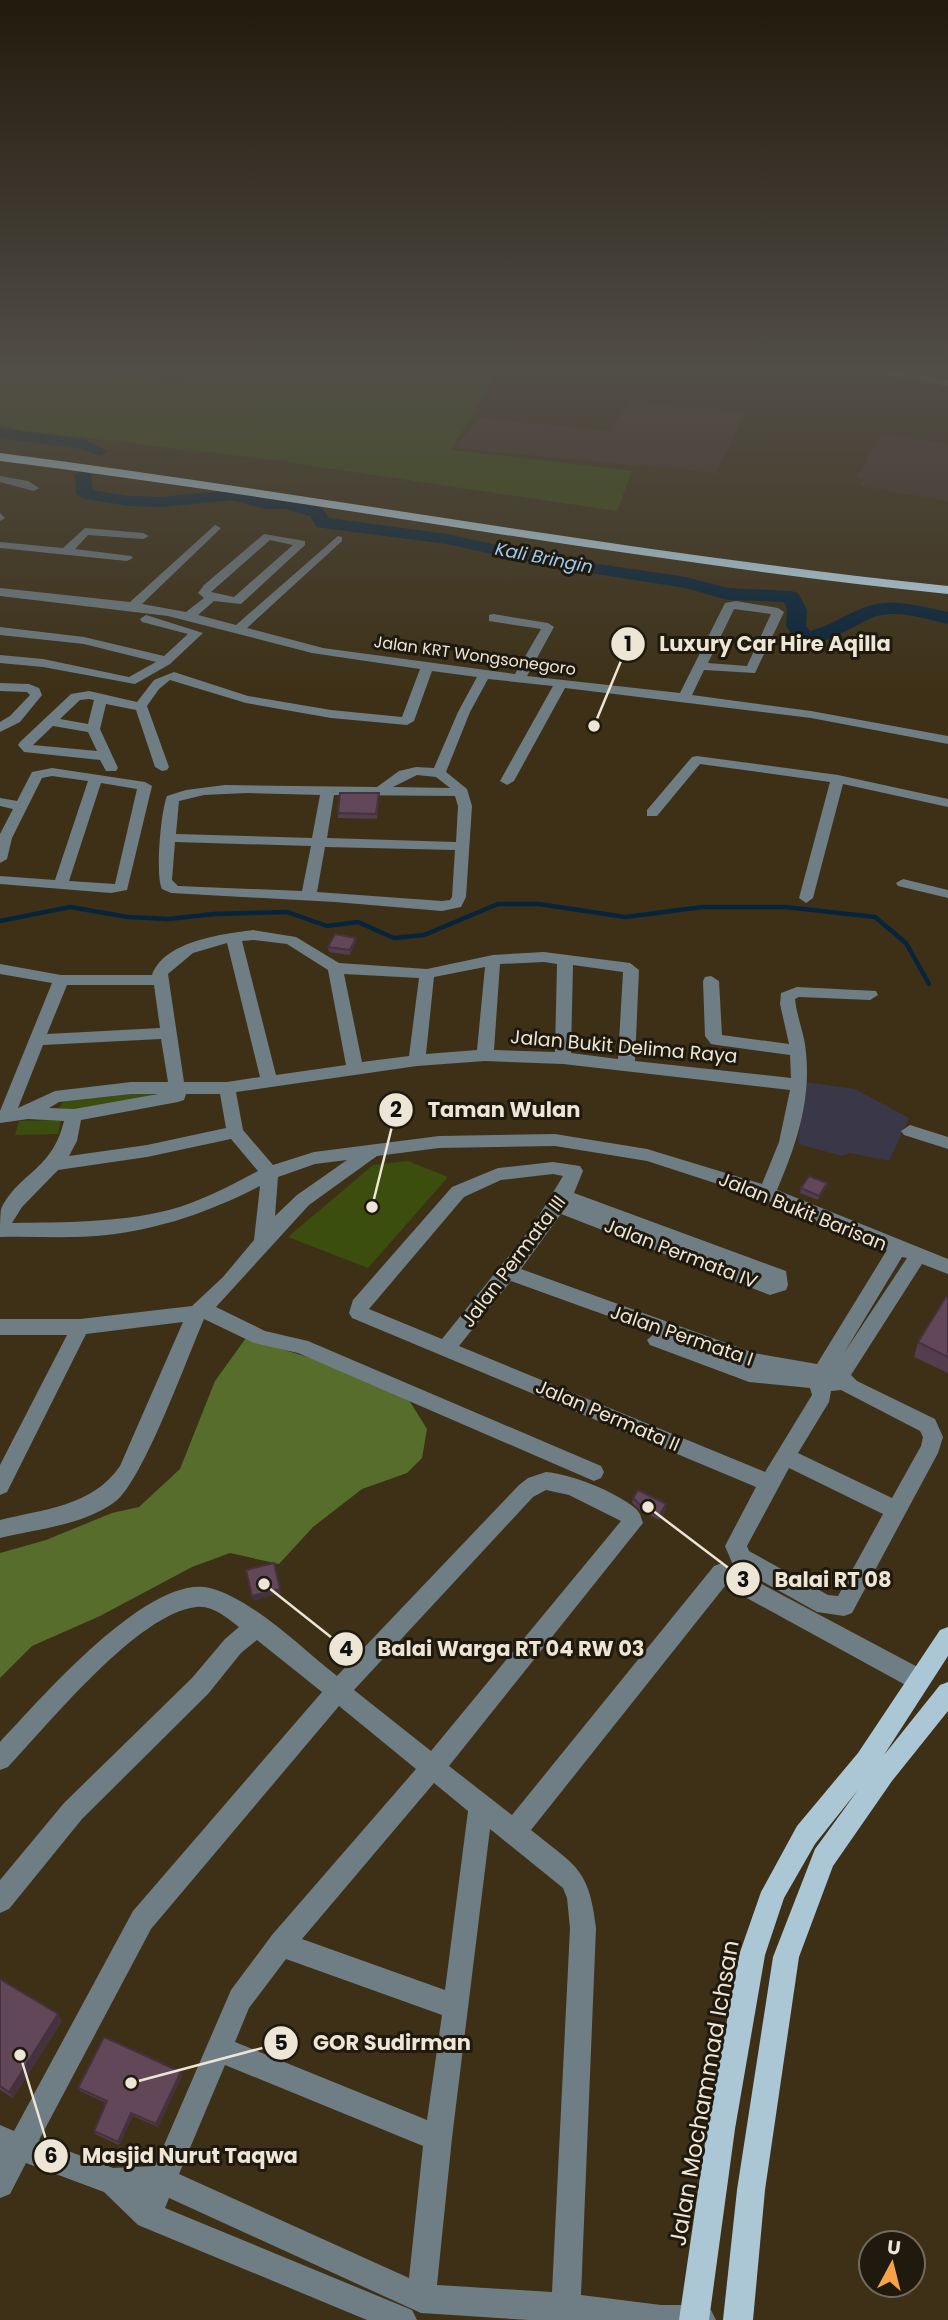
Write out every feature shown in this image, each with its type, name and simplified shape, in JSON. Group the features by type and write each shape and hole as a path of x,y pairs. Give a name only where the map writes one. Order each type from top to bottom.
{"highway":[{"path":"189,479 713,563 948,590"},
{"path":"196,479 737,559 948,582"}],"main road":[{"name":"Jalan Mochammad Ichsan","path":"696,2319 722,2129 752,1955 773,1892 806,1835 866,1761 948,1637"},
{"path":"738,2320 751,2190 786,1957 824,1858 884,1773 948,1693"}],"street":[{"path":"2,479 24,483 34,488"},
{"path":"268,536 301,544 237,601 204,593 279,525"},
{"path":"132,607 215,528"},
{"path":"66,552 85,531 143,536"},
{"path":"237,629 338,539"},
{"path":"0,545 127,558"},
{"name":"Jalan KRT Wongsonegoro","path":"0,592 100,601 189,616 303,647 484,676 684,699 880,726 948,740"},
{"path":"189,616 212,597"},
{"path":"0,602 102,609 197,631 166,662 131,681 43,663 0,659"},
{"path":"684,699 729,606 778,612 751,670 700,666"},
{"path":"493,618 548,627 518,680"},
{"path":"0,631 76,638 122,647 166,662"},
{"path":"29,688 43,663"},
{"path":"141,706 162,678 174,676 246,699 331,714 407,721 427,667"},
{"path":"439,773 464,712 484,676"},
{"path":"507,781 561,685"},
{"path":"0,687 29,688 36,691 36,695 15,719 0,728"},
{"path":"101,697 93,729 108,762 29,748 26,745 27,741 76,697 89,695 101,697 129,706 141,706"},
{"path":"141,706 162,767"},
{"path":"0,718 15,719"},
{"path":"49,721 93,729"},
{"path":"652,813 697,760 838,779 948,803"},
{"path":"0,859 3,837 37,775 52,772 145,786 122,887 111,889 0,880"},
{"path":"381,792 395,778 407,773 439,773 450,778 462,792 465,806 463,846 459,897 456,904 442,906 309,895 176,890 167,886 164,880 170,803 180,794 202,791 328,791 381,792 462,792"},
{"path":"806,898 838,779"},
{"path":"61,884 95,780"},
{"path":"309,895 328,791"},
{"path":"0,802 20,806"},
{"path":"167,838 463,846"},
{"path":"903,883 948,894"},
{"path":"183,1091 167,1033 160,980 164,968 188,950 233,937 263,936 291,940 335,968 426,974 493,960 565,958 631,970 626,1066"},
{"path":"233,937 269,1082"},
{"path":"563,1058 565,958"},
{"path":"485,1055 493,960"},
{"path":"335,968 355,1068"},
{"path":"0,969 61,980 160,980"},
{"path":"417,1060 426,974"},
{"path":"3,1117 61,980"},
{"path":"711,981 713,1035 717,1040 798,1051"},
{"path":"767,1193 787,1150 799,1085 798,1051 787,997 791,993 870,995"},
{"path":"37,1040 167,1033"},
{"name":"Jalan Bukit Delima Raya","path":"183,1091 227,1088 417,1060 485,1055 563,1058 799,1085"},
{"path":"28,1113 55,1097 131,1088 183,1091"},
{"path":"227,1088 236,1132 270,1173 263,1241"},
{"path":"3,1117 28,1113 74,1115 183,1091"},
{"path":"0,1228 16,1202 54,1164 68,1141 74,1115"},
{"path":"910,1131 948,1143"},
{"path":"54,1164 146,1151 236,1132"},
{"name":"Jalan Bukit Barisan","path":"0,1228 107,1228 172,1216 222,1198 270,1173 314,1158 375,1149 476,1140 555,1140 647,1155 767,1193 897,1249 948,1267"},
{"path":"0,1529 106,1498 128,1471 199,1311 230,1282 263,1241 303,1200 375,1149"},
{"name":"Jalan Permata II","path":"574,1171 553,1168 498,1174 458,1192 359,1307 359,1312 769,1483"},
{"name":"Jalan Permata III","path":"446,1348 505,1276 560,1200 574,1178 574,1171"},
{"name":"Jalan Permata IV","path":"560,1200 668,1241 779,1276 779,1285 770,1287 668,1241"},
{"path":"831,1383 894,1407 928,1425 933,1437 931,1447 844,1606 832,1607 739,1555 736,1546 769,1483 831,1383 897,1249"},
{"path":"831,1383 898,1291 918,1256"},
{"name":"Jalan Permata I","path":"505,1276 751,1368 831,1383"},
{"path":"0,1327 80,1327 199,1311 261,1338 301,1346 594,1472"},
{"path":"0,1486 80,1327"},
{"path":"787,1457 895,1510"},
{"path":"0,2184 9,2143 142,1920 338,1691 534,1484 548,1481 562,1484 630,1517 632,1523 281,1944 240,1999 148,2215"},
{"path":"513,1833 722,1573 919,1680"},
{"path":"0,1759 72,1684 130,1630 158,1610 195,1597 219,1600 257,1626 572,1879 580,1898 583,1928 566,2308"},
{"path":"0,1900 73,1811 200,1686 233,1646 257,1626"},
{"path":"421,2298 438,2138 481,1806"},
{"path":"281,1944 456,2007"},
{"path":"218,2049 438,2138"},
{"path":"9,2143 113,2182 148,2215 402,2320"},
{"path":"113,2182 162,2180 421,2298 566,2308 661,2320 696,2319"}],"shaded area":[{"path":"863,479 948,479 948,501 860,486"},
{"path":"805,1082 855,1089 909,1118 889,1161 850,1153 842,1156 798,1144"}],"green space":[{"path":"403,479 629,479 617,511"},
{"path":"134,1090 152,1091 153,1095 76,1111 59,1108 63,1102"},
{"path":"61,1120 58,1134 15,1135 19,1121"},
{"path":"408,1161 448,1177 368,1268 288,1237 373,1165"},
{"path":"246,1338 333,1365 407,1397 427,1429 422,1458 407,1473 362,1489 313,1527 279,1564 230,1553 192,1567 100,1616 32,1646 0,1678 0,1553 46,1540 112,1513 139,1507 180,1469 215,1381"}],"building":[{"path":"340,793 379,793 376,814 338,813"},
{"path":"335,934 356,938 350,950 328,947"},
{"path":"809,1176 827,1183 819,1196 801,1188"},
{"path":"946,1297 948,1298 948,1357 918,1342"},
{"path":"638,1490 666,1504 659,1516 642,1507 633,1498"},
{"path":"274,1563 280,1589 252,1596 246,1570"},
{"path":"0,1979 58,2014 9,2092 0,2086"},
{"path":"104,2037 181,2072 156,2124 131,2113 118,2142 94,2131 107,2101 78,2088"}],"waterway":[{"name":"Kali Bringin","path":"83,479 85,494 129,501 162,502 233,495 265,504 286,504 316,512 323,523 447,539 552,562 686,583 728,594 791,597 797,610 796,626 805,638 831,632 872,611 902,608 948,618"},
{"path":"0,921 70,907 128,917 168,919 214,914 287,912 327,926 358,922 394,938 424,935 498,904 539,904 625,917 703,907 785,907 875,917 906,943 929,984"}],"place":[{"name":"Luxury Car Hire Aqilla","path":"594,726"},
{"name":"Taman Wulan","path":"372,1207"},
{"name":"Balai RT 08","path":"648,1507"},
{"name":"Balai Warga RT 04 RW 03","path":"264,1584"},
{"name":"Masjid Nurut Taqwa","path":"20,2055"},
{"name":"GOR Sudirman","path":"131,2083"}]}
